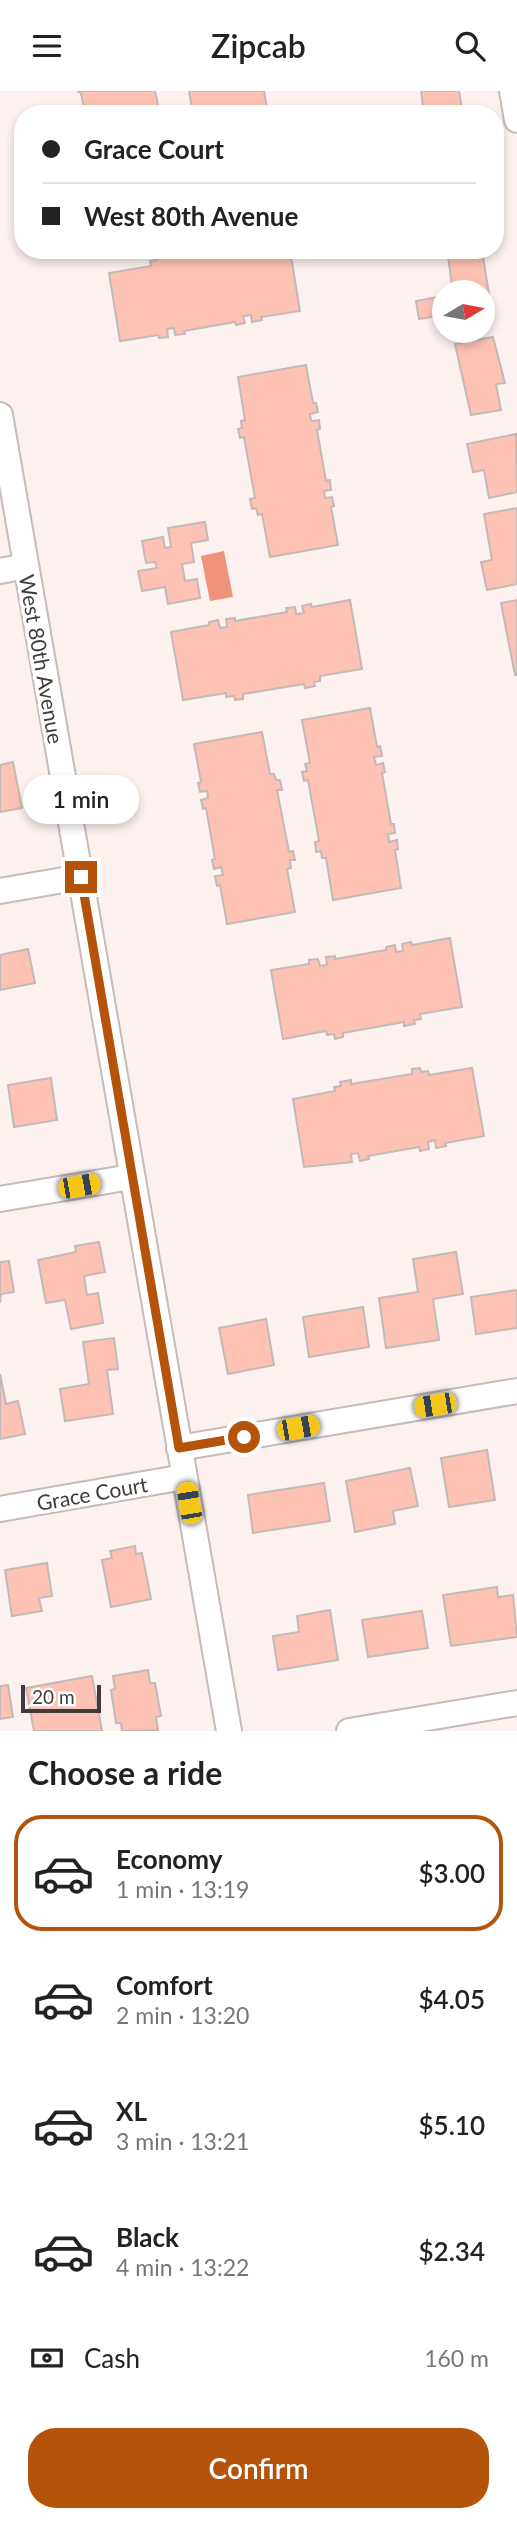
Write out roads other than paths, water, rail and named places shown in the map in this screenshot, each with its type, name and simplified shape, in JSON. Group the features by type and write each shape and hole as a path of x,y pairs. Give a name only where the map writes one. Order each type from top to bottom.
{"street":[{"path":"512,91 517,120"},
{"name":"West 80th Avenue","path":"0,415 229,1731"},
{"path":"0,571 26,566"},
{"path":"0,891 81,877"},
{"path":"0,1199 131,1177"},
{"path":"179,1448 517,1391"},
{"name":"Grace Court","path":"0,1509 184,1477"},
{"path":"349,1731 517,1703"}]}
